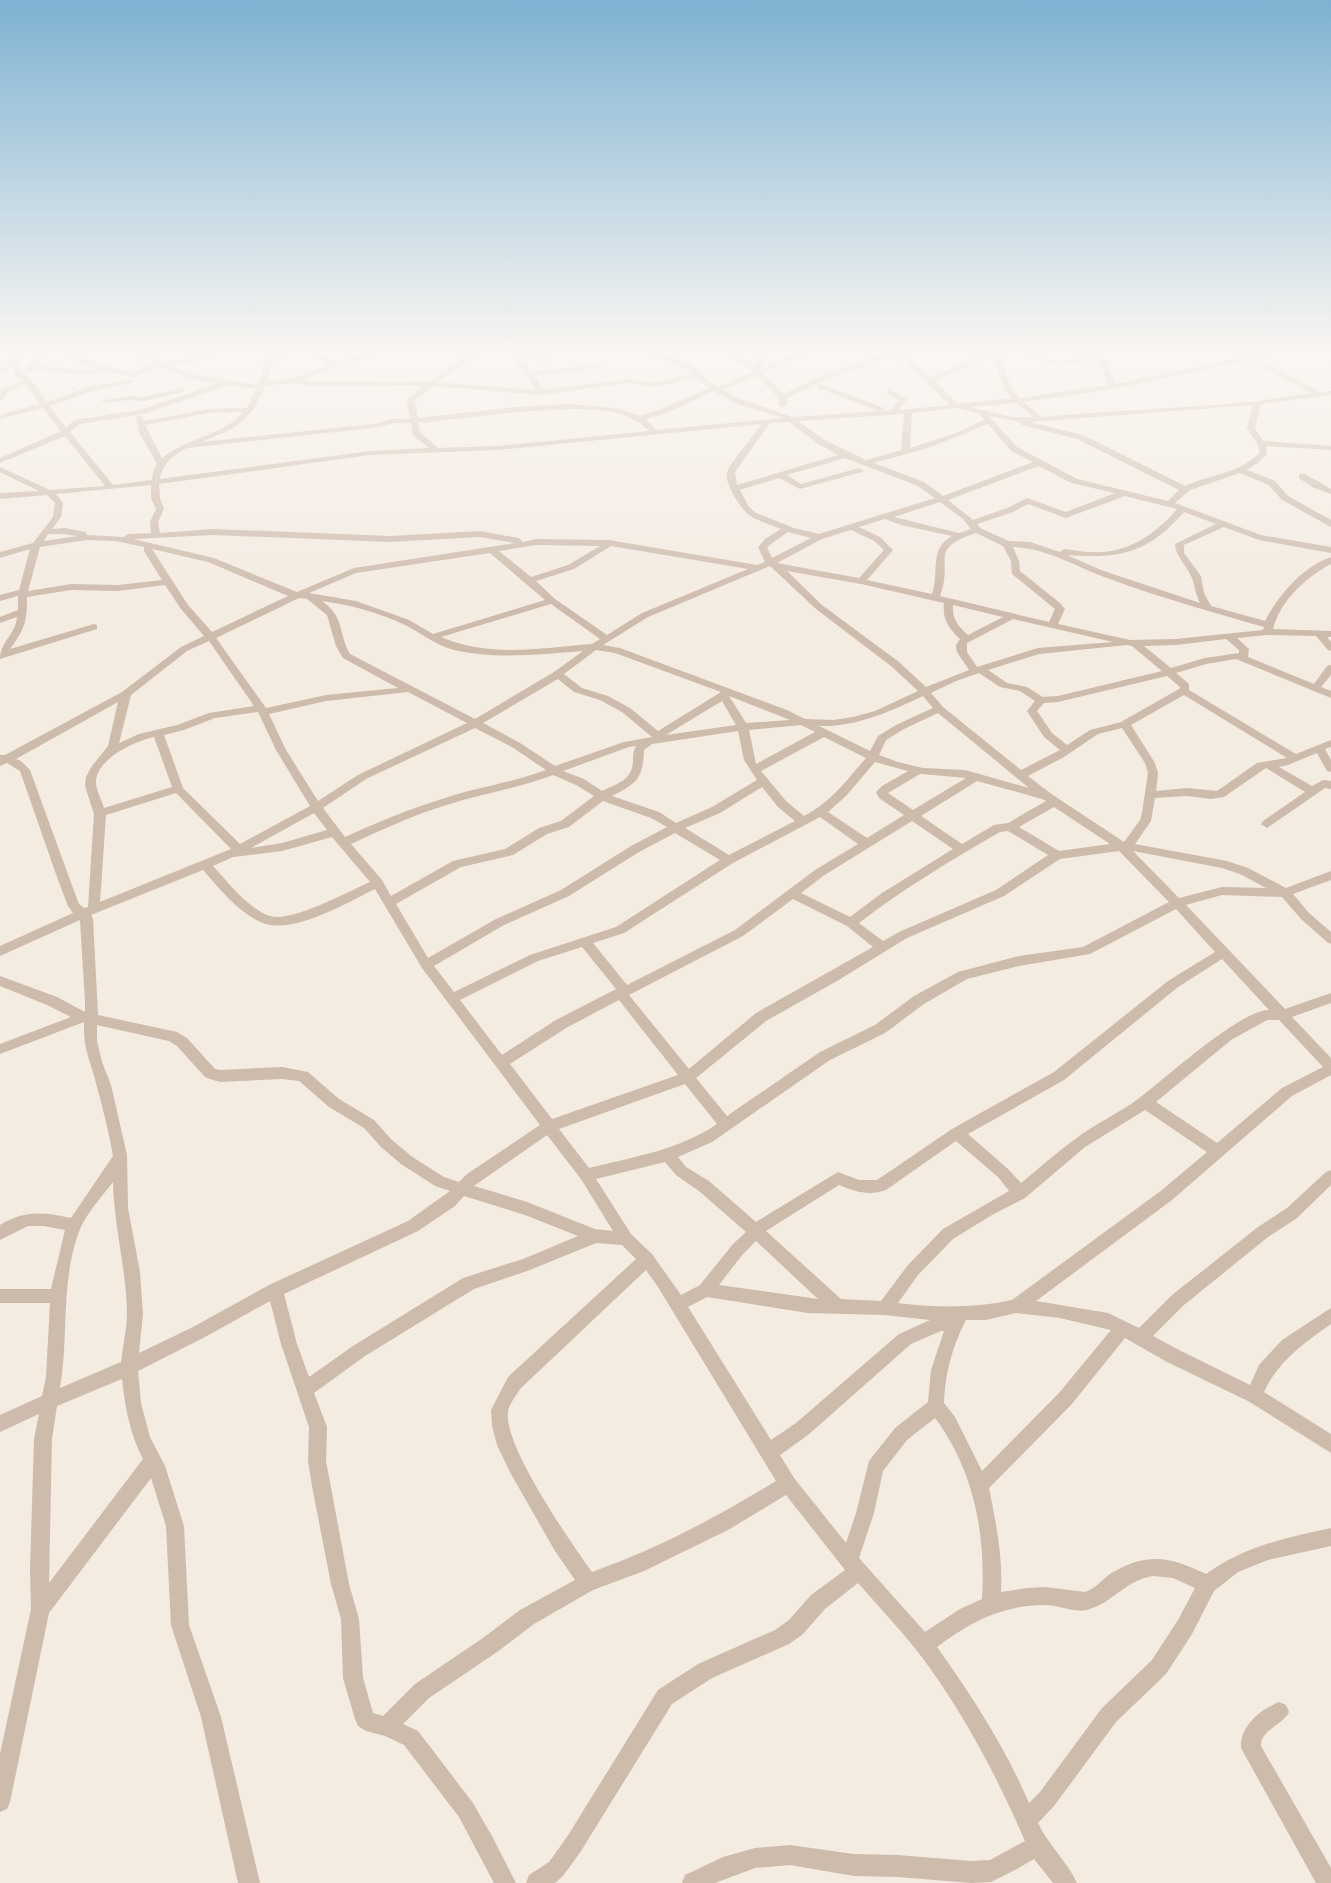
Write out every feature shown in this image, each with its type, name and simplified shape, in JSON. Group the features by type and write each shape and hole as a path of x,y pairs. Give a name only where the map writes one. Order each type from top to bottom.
{"street":[{"path":"0,461 55,438"},
{"path":"70,438 110,488"},
{"path":"147,438 162,465"},
{"path":"203,438 172,453 162,465 154,482 156,500 160,509 154,522 152,541 148,551 170,582 184,607 210,636 262,710 281,750 316,806 339,837 378,883 426,965 586,1175 626,1239 648,1258 679,1304 788,1484 854,1566 924,1645 961,1697 1007,1776 1037,1845 1066,1883"},
{"path":"185,446 261,438"},
{"path":"422,438 436,450"},
{"path":"0,496 110,488 370,453 498,448 597,438"},
{"path":"756,438 731,472 730,482 746,508 753,515 787,528 819,537"},
{"path":"816,438 845,455 915,481 942,499 974,526 1007,544 1030,545 1053,552 1098,572 1168,597 1267,628 1331,634"},
{"path":"907,438 905,447 907,452"},
{"path":"865,463 954,438"},
{"path":"1004,438 1014,449 1074,481 1170,504 1260,537 1331,550"},
{"path":"1082,438 1185,489"},
{"path":"1170,504 1185,489 1240,471 1257,462 1264,452 1258,438"},
{"path":"1261,443 1331,448"},
{"path":"734,489 845,455"},
{"path":"0,951 233,852 316,806 370,773 474,724 558,674 606,639 645,615 758,568 774,565 819,537 942,499 1039,463"},
{"path":"0,469 50,493 59,503 55,519 36,545 28,566 18,632 0,655"},
{"path":"780,475 800,487 859,470"},
{"path":"1240,471 1272,483 1285,498 1326,517 1331,524"},
{"path":"1302,476 1315,485 1331,492"},
{"path":"935,598 940,588 941,547 946,541 1027,501 1066,515 1124,493"},
{"path":"1053,552 1099,554 1121,551 1160,532 1182,509"},
{"path":"887,517 905,524 938,528 957,535"},
{"path":"55,519 64,531"},
{"path":"1206,608 1199,593 1196,576 1180,553 1179,544 1223,524"},
{"path":"851,527 874,538 887,546 889,550 861,581"},
{"path":"787,528 768,541 762,548 774,565 819,607 895,664 924,691 939,709 1050,799 1124,846 1331,1068 1287,1092 1167,1195 1016,1306"},
{"path":"46,532 64,531 152,541 222,532 390,540 480,534 505,542 572,541 609,543 758,568"},
{"path":"0,555 36,545 100,536"},
{"path":"152,541 211,560 286,592 353,603 406,622 432,637 455,647 505,654 594,648 617,650 725,693 783,712 873,757 896,765 975,777 1050,799"},
{"path":"2,759 126,694 184,649 304,595 330,580 378,566 492,550 505,542"},
{"path":"529,580 570,569 594,555 609,543"},
{"path":"1007,544 1014,561 1015,572 1057,604 1060,609 1052,626"},
{"path":"492,550 552,601 606,639"},
{"path":"233,852 282,847 339,837 379,826 446,801 503,788 596,754 654,739 700,735 743,727 800,722 833,723 854,720 879,713 924,691 977,670 1038,651 1066,647 1104,647 1133,643 1176,642 1230,637 1267,628 1300,580 1331,560"},
{"path":"774,565 861,581 1133,643 1185,686 1184,691"},
{"path":"0,598 71,587 118,588 170,582"},
{"path":"304,595 331,613 342,650 346,656 524,750 553,771 580,782 602,796 643,809 677,827 730,860"},
{"path":"432,637 552,601"},
{"path":"949,601 948,619 966,640"},
{"path":"0,620 21,612"},
{"path":"1011,616 966,640 960,645 962,652 977,670 1004,685 1023,689 1041,700 1058,699 1169,673 1205,661 1244,655 1244,649 1230,637"},
{"path":"0,655 94,627"},
{"path":"1319,634 1331,648"},
{"path":"1237,656 1331,695"},
{"path":"1315,689 1331,668"},
{"path":"558,674 578,690 604,698 626,710 654,739"},
{"path":"109,752 142,736 158,733 222,713 262,710 326,698 410,689"},
{"path":"1021,775 1094,732 1125,724 1184,691"},
{"path":"1184,691 1294,758"},
{"path":"725,693 743,727 749,760 754,770 782,804 804,822"},
{"path":"388,902 457,864 509,852 537,834 565,824 602,796 628,783 635,776 638,768 639,749 725,693"},
{"path":"126,694 115,739 109,752 96,767 91,778 92,790 100,813 100,832 94,887 87,919 89,933 87,1018 95,1062 104,1085 120,1155 121,1208 132,1272 135,1314 129,1366 134,1403 142,1439 153,1461 175,1526 180,1625 211,1717 249,1883"},
{"path":"1041,700 1032,711 1048,735 1066,750"},
{"path":"452,999 534,958 620,930 730,860 821,812 842,793 873,757 882,738 900,727 939,709"},
{"path":"1124,846 1144,821 1153,773 1150,763 1125,724"},
{"path":"754,770 824,732"},
{"path":"158,733 178,789 233,852"},
{"path":"1150,796 1187,792 1211,795 1220,794 1261,765 1270,766 1284,763 1331,743"},
{"path":"1320,748 1331,769"},
{"path":"2,759 17,763 25,770 74,906 89,912"},
{"path":"1270,766 1312,791"},
{"path":"920,770 882,792 883,795 961,849"},
{"path":"501,1063 561,1024 739,933 819,873 975,777"},
{"path":"426,965 500,922 565,893 635,849 732,802 762,782"},
{"path":"1267,824 1323,784 1331,785"},
{"path":"100,813 178,789"},
{"path":"851,923 886,896 961,849 998,828 1010,827 1050,799"},
{"path":"821,812 867,844"},
{"path":"1010,827 1057,855"},
{"path":"0,1424 100,1380 199,1332 275,1290 413,1226 450,1200 472,1178 550,1126 628,1100 688,1077 761,1017 788,1000 832,978 881,947 928,923 1000,893 1057,855 1124,846 1223,864 1244,872 1285,893 1305,916 1331,939"},
{"path":"205,864 240,902 261,916 279,922 299,916 378,883"},
{"path":"586,1175 668,1155 707,1138 825,1056 880,1028 902,1011 950,982 979,970 1086,951 1177,903 1222,891 1285,893 1331,874"},
{"path":"792,893 851,923 881,947"},
{"path":"585,942 726,1125"},
{"path":"679,1304 706,1290 754,1231 789,1207 838,1178 859,1187 872,1188 881,1184 957,1133 1059,1076 1173,984 1224,952"},
{"path":"0,981 52,1001 87,1018 172,1036 182,1042 210,1073 220,1076 282,1073 303,1076 334,1103 369,1124 386,1143 406,1160 440,1182 527,1209 595,1236 626,1239"},
{"path":"885,1308 913,1270 948,1234 987,1210 1020,1193 1080,1142 1145,1102 1226,1036 1266,1015 1283,1015 1331,998"},
{"path":"0,1048 87,1018"},
{"path":"1145,1102 1217,1151"},
{"path":"957,1133 1004,1172 1020,1193"},
{"path":"0,1797 11,1755 40,1609 39,1570 43,1439 54,1377 58,1296 74,1225 112,1172 120,1155"},
{"path":"668,1155 682,1171 704,1186 838,1307"},
{"path":"1141,1336 1178,1300 1262,1232 1292,1213 1331,1176"},
{"path":"1,1230 38,1217 74,1225"},
{"path":"305,1390 359,1351 469,1283 526,1265 595,1236"},
{"path":"588,1583 561,1545 516,1468 500,1426 500,1410 514,1383 648,1258"},
{"path":"275,1290 289,1344 318,1427 317,1461 321,1486 340,1584 350,1619 353,1678 365,1719 373,1724 386,1726 411,1738 466,1810 486,1844 504,1883"},
{"path":"706,1290 808,1306 885,1308 959,1318"},
{"path":"0,1296 58,1296"},
{"path":"770,1452 802,1429 905,1339 959,1318 1016,1306 1060,1311 1108,1322 1123,1328 1141,1336 1181,1360 1254,1395 1331,1444"},
{"path":"1254,1395 1265,1372 1288,1345 1331,1315"},
{"path":"959,1318 940,1365 936,1388 936,1406 949,1424 980,1485 989,1530 993,1572 991,1603"},
{"path":"980,1485 1065,1399 1123,1328"},
{"path":"537,1883 556,1869 574,1844 665,1697 705,1671 782,1637 796,1627 854,1566 875,1467 901,1434 936,1406"},
{"path":"40,1609 153,1461"},
{"path":"386,1726 422,1692 490,1646 527,1618 588,1583 638,1565 722,1524 788,1484"},
{"path":"1027,1819 1046,1798 1109,1715 1159,1667 1185,1627 1207,1584 1232,1566 1268,1551 1331,1537"},
{"path":"924,1645 950,1625 991,1603 1022,1597 1048,1596 1083,1601 1092,1600 1118,1580 1136,1570 1156,1566 1174,1568 1207,1584"},
{"path":"1279,1712 1253,1733 1250,1738 1251,1748 1328,1882"},
{"path":"693,1883 723,1868 755,1858 790,1854 854,1865 898,1866 971,1872 991,1871 1010,1862 1037,1845"}]}
